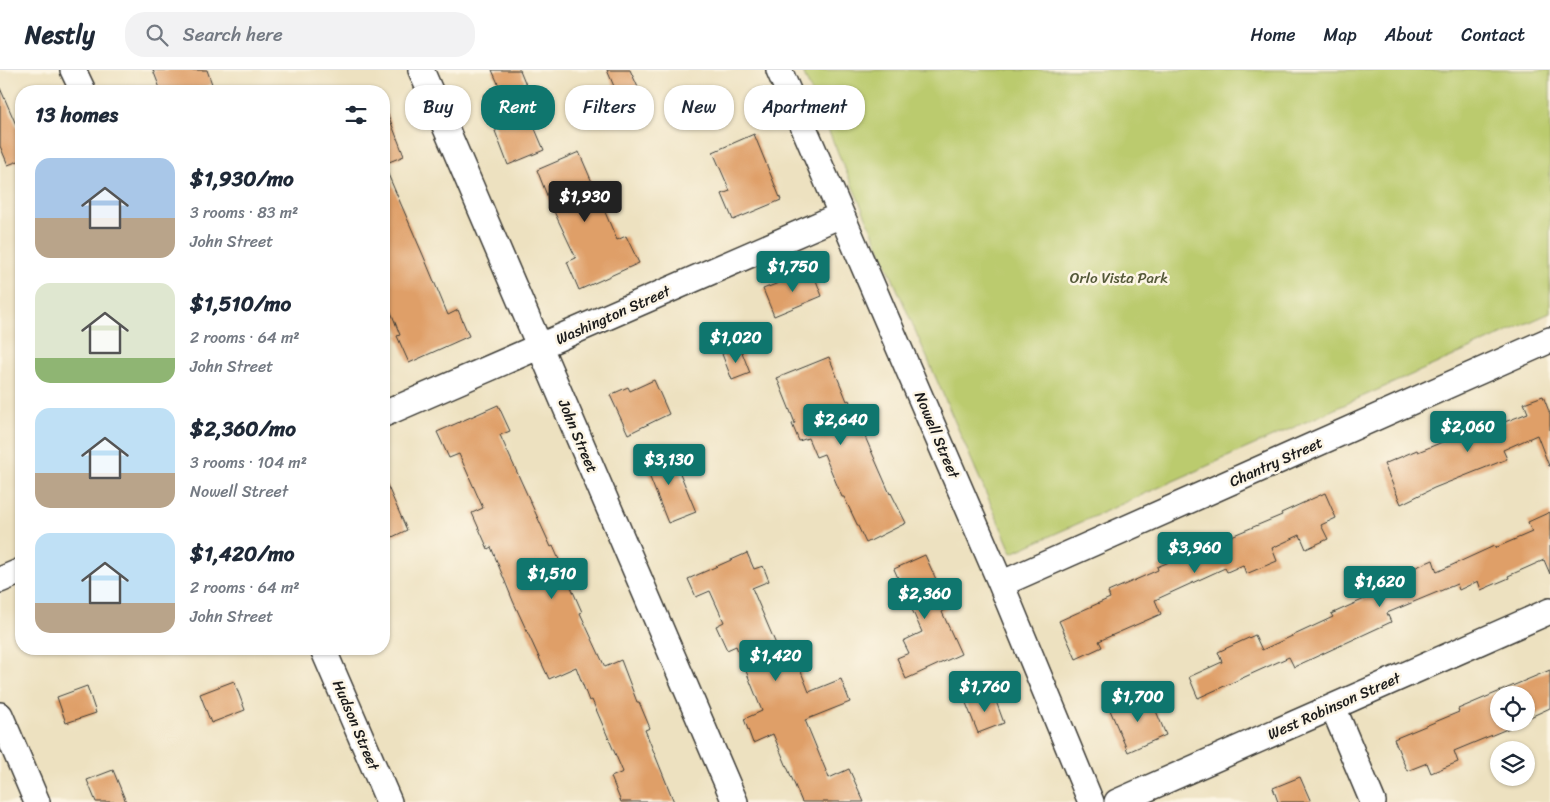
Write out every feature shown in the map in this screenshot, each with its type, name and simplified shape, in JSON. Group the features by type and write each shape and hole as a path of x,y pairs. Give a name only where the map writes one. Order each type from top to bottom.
{"street":[{"path":"73,70 79,85"},
{"name":"John Street","path":"421,70 735,802"},
{"name":"Nowell Street","path":"780,70 1001,584 1091,802"},
{"name":"Washington Street","path":"390,411 841,215"},
{"name":"Chantry Street","path":"1001,584 1550,340"},
{"path":"0,580 15,574"},
{"name":"West Robinson Street","path":"1118,802 1550,611"},
{"name":"Hudson Street","path":"326,655 389,802"},
{"path":"1333,707 1373,802"},
{"path":"0,715 37,802"}],"green space":[{"name":"Orlo Vista Park","path":"802,70 1550,70 1550,313 1012,553 828,130 865,130 865,85 809,85"}],"building":[{"path":"153,70 207,70 212,84 210,85 159,85"},
{"path":"492,70 520,70 526,85 499,85"},
{"path":"607,70 630,70 637,85 613,85"},
{"path":"0,88 15,122 15,162 8,165 0,146"},
{"path":"390,120 404,156 390,162"},
{"path":"536,130 544,150 508,165 495,131"},
{"path":"754,134 781,200 733,220 722,194 730,191 713,152"},
{"path":"579,152 617,240 626,236 639,263 579,290 567,262 576,258 537,170"},
{"path":"390,179 448,315 458,310 469,336 409,363 397,336 400,335 390,309"},
{"path":"812,270 822,296 774,316 763,289"},
{"path":"740,347 750,373 732,380 722,354"},
{"path":"829,357 890,494 906,523 866,543 844,497 842,497 824,454 816,457 808,438 799,441 792,424 795,423 777,378"},
{"path":"654,380 669,414 628,434 610,395 628,387 630,391"},
{"path":"1543,396 1550,414 1550,466 1537,435 1503,450 1507,459 1434,488 1401,504 1384,464 1462,434 1463,438 1528,413 1524,403"},
{"path":"498,405 510,431 500,435 551,547 553,546 582,612 580,613 605,667 621,660 637,702 639,702 650,728 645,730 674,802 621,802 611,777 623,772 592,700 589,701 576,667 549,679 513,601 491,547 488,549 472,513 483,508 459,454 449,458 437,432"},
{"path":"670,449 696,512 668,523 643,460"},
{"path":"390,492 407,530 390,538"},
{"path":"1325,493 1336,518 1321,525 1328,539 1306,549 1300,535 1272,548 1277,561 1246,574 1243,565 1227,572 1225,568 1155,600 1161,614 1099,641 1102,647 1076,659 1059,621 1110,598 1108,592 1158,570 1157,567 1282,515 1281,513"},
{"path":"1550,512 1550,574 1544,560 1481,590 1478,581 1459,590 1457,584 1387,613 1391,622 1294,667 1289,657 1198,698 1189,677 1222,662 1218,652 1255,635 1262,650 1333,617 1331,614 1389,588 1385,580 1433,560 1437,572 1494,546 1495,548 1532,532 1528,522"},
{"path":"747,553 754,569 763,566 769,581 752,588 778,649 790,644 809,692 841,679 850,702 805,720 829,778 849,769 864,802 802,802 773,734 753,743 744,719 762,711 736,646 727,650 716,626 724,622 710,591 696,597 688,579"},
{"path":"925,555 949,608 942,612 961,654 906,679 897,658 909,653 903,641 922,632 894,569"},
{"path":"1550,670 1550,708 1535,715 1535,686 1512,686"},
{"path":"234,681 245,710 211,723 200,694"},
{"path":"87,686 96,713 66,723 57,697"},
{"path":"993,693 1004,723 978,733 966,703"},
{"path":"1149,694 1166,735 1128,752 1110,710"},
{"path":"1490,695 1490,731 1502,731 1454,751 1458,762 1431,773 1427,763 1407,771 1394,739 1459,712 1458,709"},
{"path":"113,770 126,802 96,802 87,780"},
{"path":"1300,777 1311,802 1278,802 1273,788"}]}
